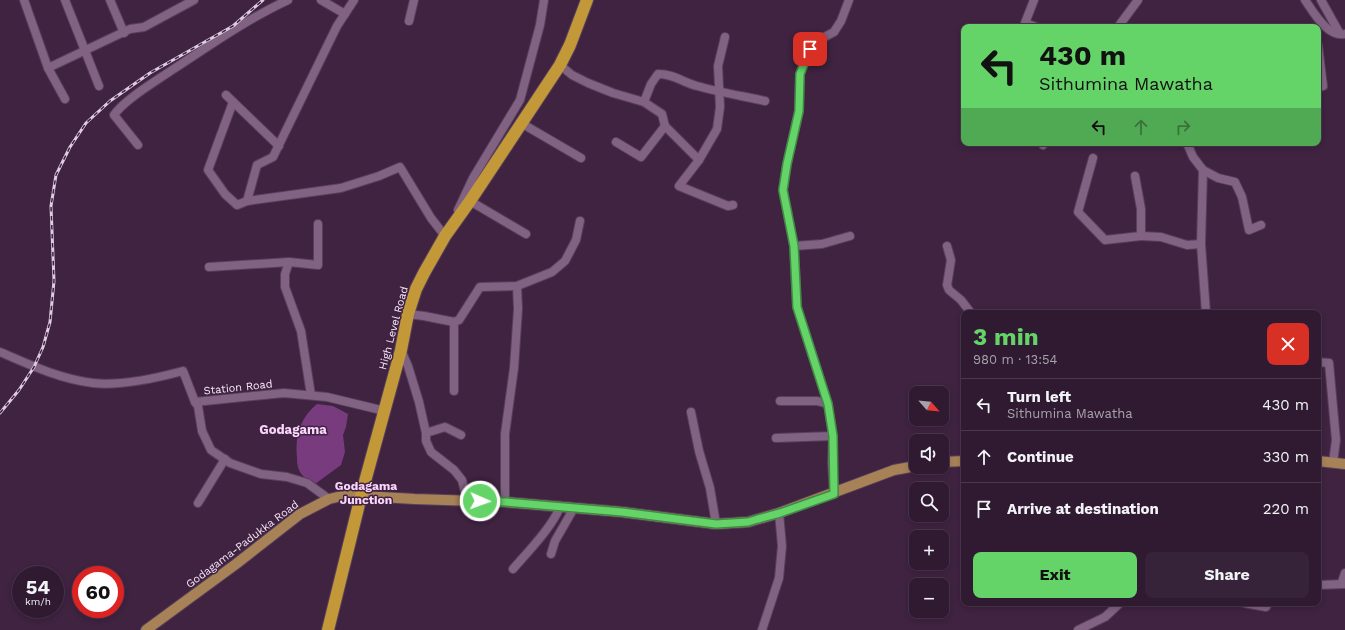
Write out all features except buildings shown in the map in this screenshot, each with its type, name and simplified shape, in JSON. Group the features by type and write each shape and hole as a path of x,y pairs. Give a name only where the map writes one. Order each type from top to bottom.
{"highway":[{"name":"High Level Road","path":"328,630 361,496 385,411 401,350 408,314 416,289 448,232 560,66 570,45 587,0"}],"main road":[{"path":"949,462 961,461"},
{"path":"1321,461 1345,464"},
{"name":"Godagama-Padukka Road","path":"146,630 236,564 300,514 329,499 346,495 506,502 560,506 716,524 748,522 780,513 834,494 894,470 909,467"}],"street":[{"path":"24,0 48,68 65,98"},
{"path":"65,0 99,86"},
{"path":"110,0 124,32"},
{"path":"48,68 130,29 144,27 194,0"},
{"path":"138,145 114,115 119,108 154,82 221,38 271,8 288,0"},
{"path":"321,0 345,14"},
{"path":"247,201 257,165 273,157 338,26 354,0"},
{"path":"409,21 414,0"},
{"path":"233,102 208,170 225,194 237,205 247,201 341,188 379,176 400,167 431,218 448,232 473,178 520,100 540,25 544,0"},
{"path":"834,494 833,436 828,404 797,307 794,246 783,190 787,164 799,111 800,74 810,49 817,41 834,32 841,21 849,0"},
{"path":"1028,24 1025,23 1034,0"},
{"path":"1120,24 1138,0"},
{"path":"1305,0 1327,29 1343,35"},
{"path":"1321,0 1332,23 1343,35"},
{"path":"1321,31 1327,29"},
{"path":"724,37 718,66 720,107 717,129 699,160 679,186 728,206 733,205"},
{"path":"560,66 572,75 588,83 613,93 644,102 662,114 665,126 699,160"},
{"path":"1321,66 1324,86 1321,86"},
{"path":"644,102 651,84 658,74 668,74 694,85 719,92 765,101"},
{"path":"226,95 279,146"},
{"path":"521,123 581,158"},
{"path":"616,142 641,157 665,126"},
{"path":"1188,146 1193,157 1203,170 1218,178 1235,182 1242,197 1249,230 1261,225"},
{"path":"1093,158 1078,212 1105,240 1141,236 1161,237 1187,245 1201,244"},
{"path":"1203,170 1201,244 1206,310"},
{"path":"1135,176 1141,209 1141,236"},
{"path":"470,200 526,234"},
{"path":"408,314 454,322 459,320 480,287 517,286 552,272 565,261 576,240 580,221"},
{"path":"209,267 289,262 318,264 318,224"},
{"path":"794,246 822,244 850,236"},
{"path":"947,246 951,260 947,285 949,290 961,300 969,310"},
{"path":"289,262 284,274 285,287 301,331 311,395"},
{"path":"506,502 505,434 514,368 518,309 517,286"},
{"path":"454,322 454,391"},
{"path":"401,350 408,366 419,402 426,434 426,441 431,452 454,470 462,480 467,500"},
{"name":"Station Road","path":"0,352 34,367 93,383 137,380 159,377 183,371 195,402 284,393 327,397 385,411"},
{"path":"1321,362 1328,363 1336,440 1333,463"},
{"path":"780,401 818,401 828,404"},
{"path":"195,402 198,406 202,431 211,450 230,463 261,474 286,477 307,483 329,499"},
{"path":"691,412 699,450 710,488 716,524"},
{"path":"426,434 445,426 462,435"},
{"path":"776,438 833,436"},
{"path":"198,504 225,459"},
{"path":"513,569 550,525 558,513 560,506"},
{"path":"550,554 555,541 574,508"},
{"path":"762,630 779,578 782,546 780,513"},
{"path":"1321,585 1345,584 1342,582 1345,573"},
{"path":"1078,630 1105,617 1117,606"}],"shaded area":[{"path":"317,404 333,406 348,414 343,435 345,452 341,465 315,484 306,478 298,468 297,442 300,428 306,415"}],"railway":[{"path":"0,413 19,390 34,367 43,347 50,322 54,281 51,206 56,175 70,147 86,123 110,101 150,73 233,26 263,0"}],"district":[{"name":"Godagama","path":"293,429"},
{"name":"Godagama Junction","path":"366,493"}],"route":[{"path":"480,501 622,512 716,524 748,522 780,513 834,494 832,462 833,436 828,404 797,307 794,246 783,190 787,164 799,111 800,74 810,49"}]}
